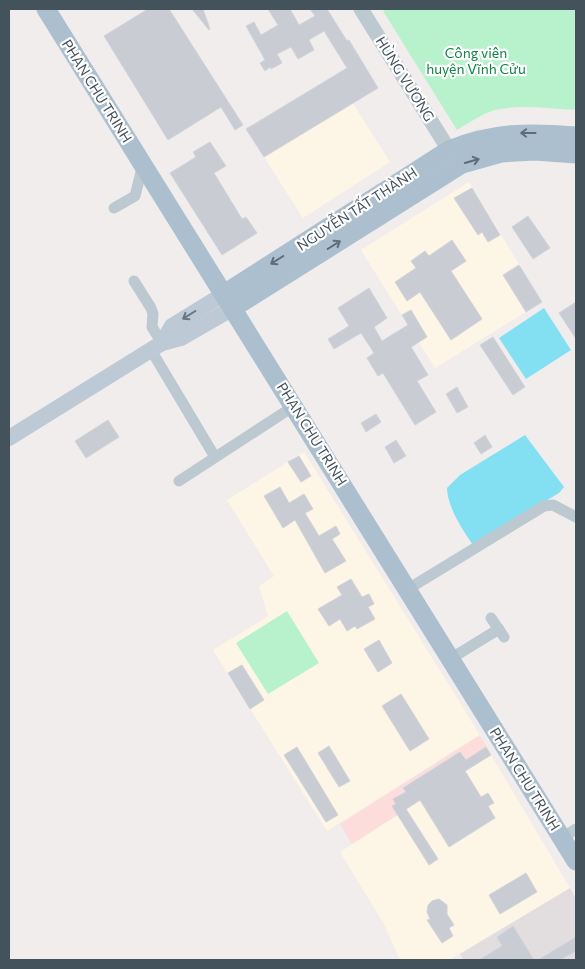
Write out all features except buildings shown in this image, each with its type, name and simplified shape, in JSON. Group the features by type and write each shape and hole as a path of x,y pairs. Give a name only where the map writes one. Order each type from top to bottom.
{"main road":[{"name":"PHAN CHU TRINH","path":"46,9 450,659 569,834 576,861"},
{"name":"NGUYỄN TẤT THÀNH","path":"434,170 449,150 482,138 506,134 538,133 576,136"},
{"name":"NGUYỄN TẤT THÀNH","path":"9,438 156,347 172,326 228,301 434,170 501,153 535,151 576,154"}],"street":[{"name":"HÙNG VƯƠNG","path":"361,9 449,150"},
{"path":"114,208 135,196 141,172 145,167"},
{"path":"134,281 151,308 156,347 215,457"},
{"path":"179,481 294,406"},
{"path":"408,590 544,506 553,505 576,518"},
{"path":"450,659 501,633 491,618"}],"shaded area":[{"path":"335,75 390,162 303,218 246,129"},
{"path":"469,182 542,302 435,368 361,250"},
{"path":"304,452 480,735 327,831 213,650 268,616 259,586 274,576 227,500"},
{"path":"480,735 491,755 352,844 340,824"},
{"path":"491,755 570,888 449,960 400,960 384,924 340,852"},
{"path":"570,888 576,899 576,960 464,960 460,954"}],"green space":[{"name":"Công viên huyện Vĩnh Cửu","path":"387,9 576,9 576,110 525,107 505,108 485,114 457,130 383,11"},
{"path":"287,611 319,663 268,694 236,643"}],"water":[{"path":"544,308 571,350 526,379 499,338"},
{"path":"525,435 564,487 559,493 473,545 460,526 450,503 447,488 460,475"}]}
